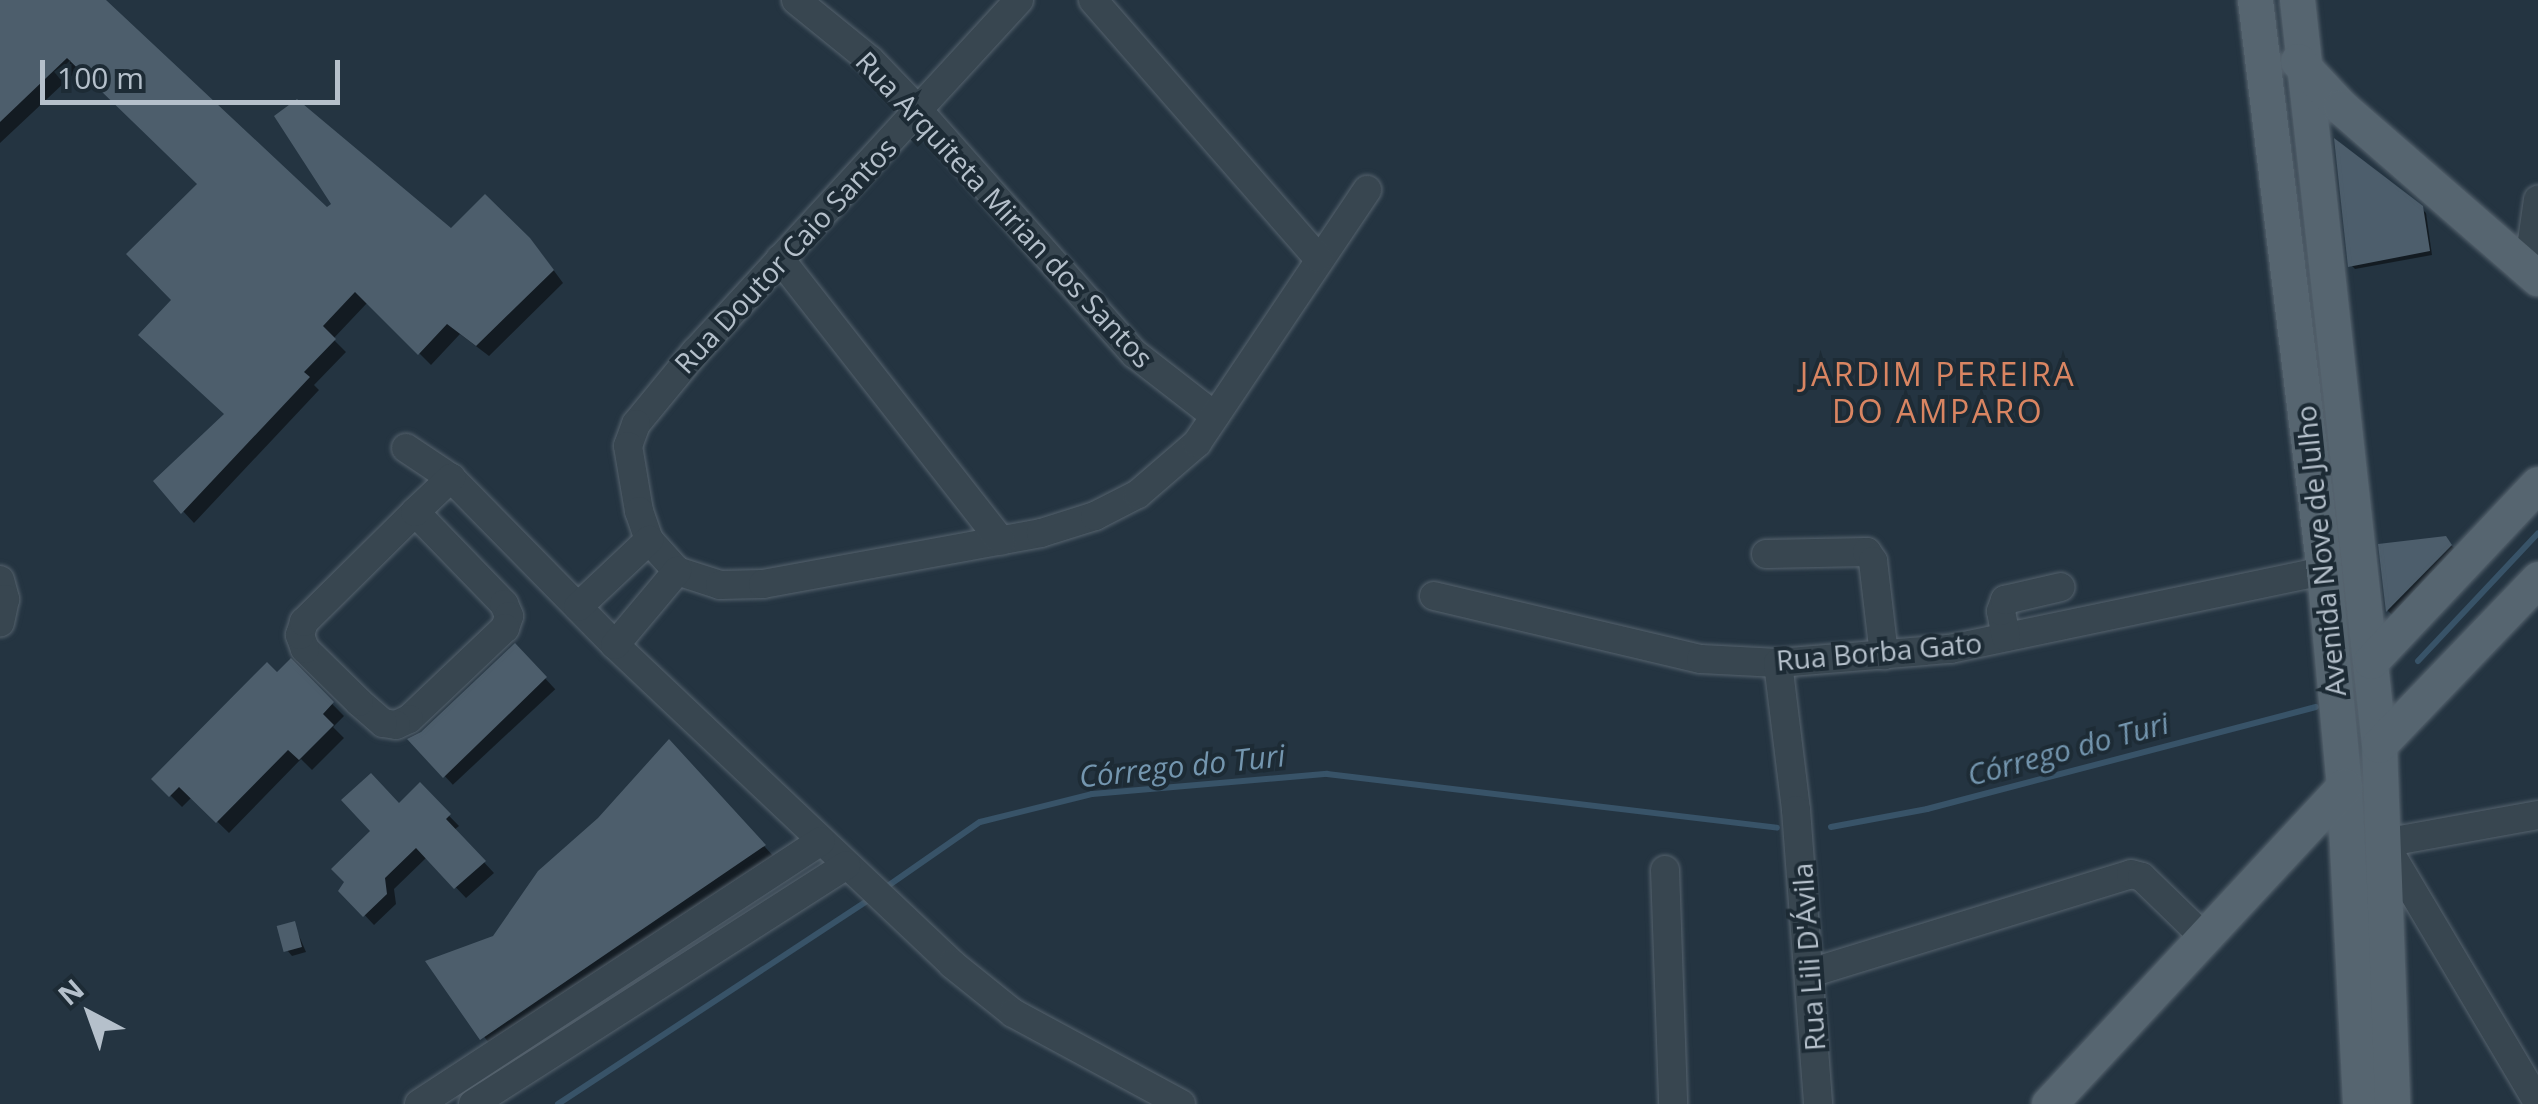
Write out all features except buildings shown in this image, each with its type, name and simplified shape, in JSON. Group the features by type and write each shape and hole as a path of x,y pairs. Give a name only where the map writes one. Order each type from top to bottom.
{"main road":[{"path":"2256,2 2301,65 2341,106 2534,261"},
{"name":"Avenida Nove de Julho","path":"2256,2 2324,571 2344,786 2360,1104"},
{"path":"2298,4 2320,47 2358,90 2534,261"},
{"name":"Avenida Nove de Julho","path":"2298,4 2301,65 2372,661 2384,843 2392,1104"},
{"path":"2309,136 2341,106"},
{"path":"2372,661 2538,484"},
{"path":"2379,746 2538,579"},
{"path":"2049,1104 2344,786"}],"street":[{"name":"Rua Arquiteta Mirian dos Santos","path":"796,0 870,60 918,110 1100,319 1150,368 1214,416"},
{"name":"Rua Doutor Caio Santos","path":"649,540 631,473 628,446 636,424 670,380 1019,0"},
{"path":"1093,0 1318,258"},
{"path":"578,607 649,540 678,571 720,585 763,584 1001,541 1096,516 1138,494 1197,444 1367,190"},
{"path":"2534,261 2538,200"},
{"path":"780,259 1001,541"},
{"path":"406,448 451,478 616,645 952,964 1013,1012 1180,1104"},
{"path":"415,512 504,604 510,616 491,641 409,719 396,725 383,722 359,702 305,648 300,635 304,622 415,512 451,478"},
{"path":"1766,554 1867,552 1873,561 1884,654"},
{"path":"616,645 678,571"},
{"name":"Rua Borba Gato","path":"1434,596 1701,660 1778,663 1950,649 2324,571"},
{"path":"0,580 5,599 0,622"},
{"path":"2006,638 2001,611 2005,600 2062,587"},
{"name":"Rua Lili D'Ávila","path":"1778,663 1796,810 1818,1104"},
{"path":"2538,815 2384,843 2538,1102"},
{"path":"419,1104 821,841"},
{"path":"1665,870 1674,1104"},
{"path":"473,1104 856,874"},
{"path":"1810,973 2130,874 2142,877 2205,938"}],"waterway":[{"name":"Córrego do Turi","path":"2418,661 2538,533"},
{"name":"Córrego do Turi","path":"1831,827 1927,809 2316,707"},
{"name":"Córrego do Turi","path":"882,890 980,822 1092,794 1327,774 1777,828"},
{"name":"Córrego do Turi","path":"558,1104 872,898"}],"district":[{"name":"JARDIM PEREIRA DO AMPARO","path":"1938,394"}]}
